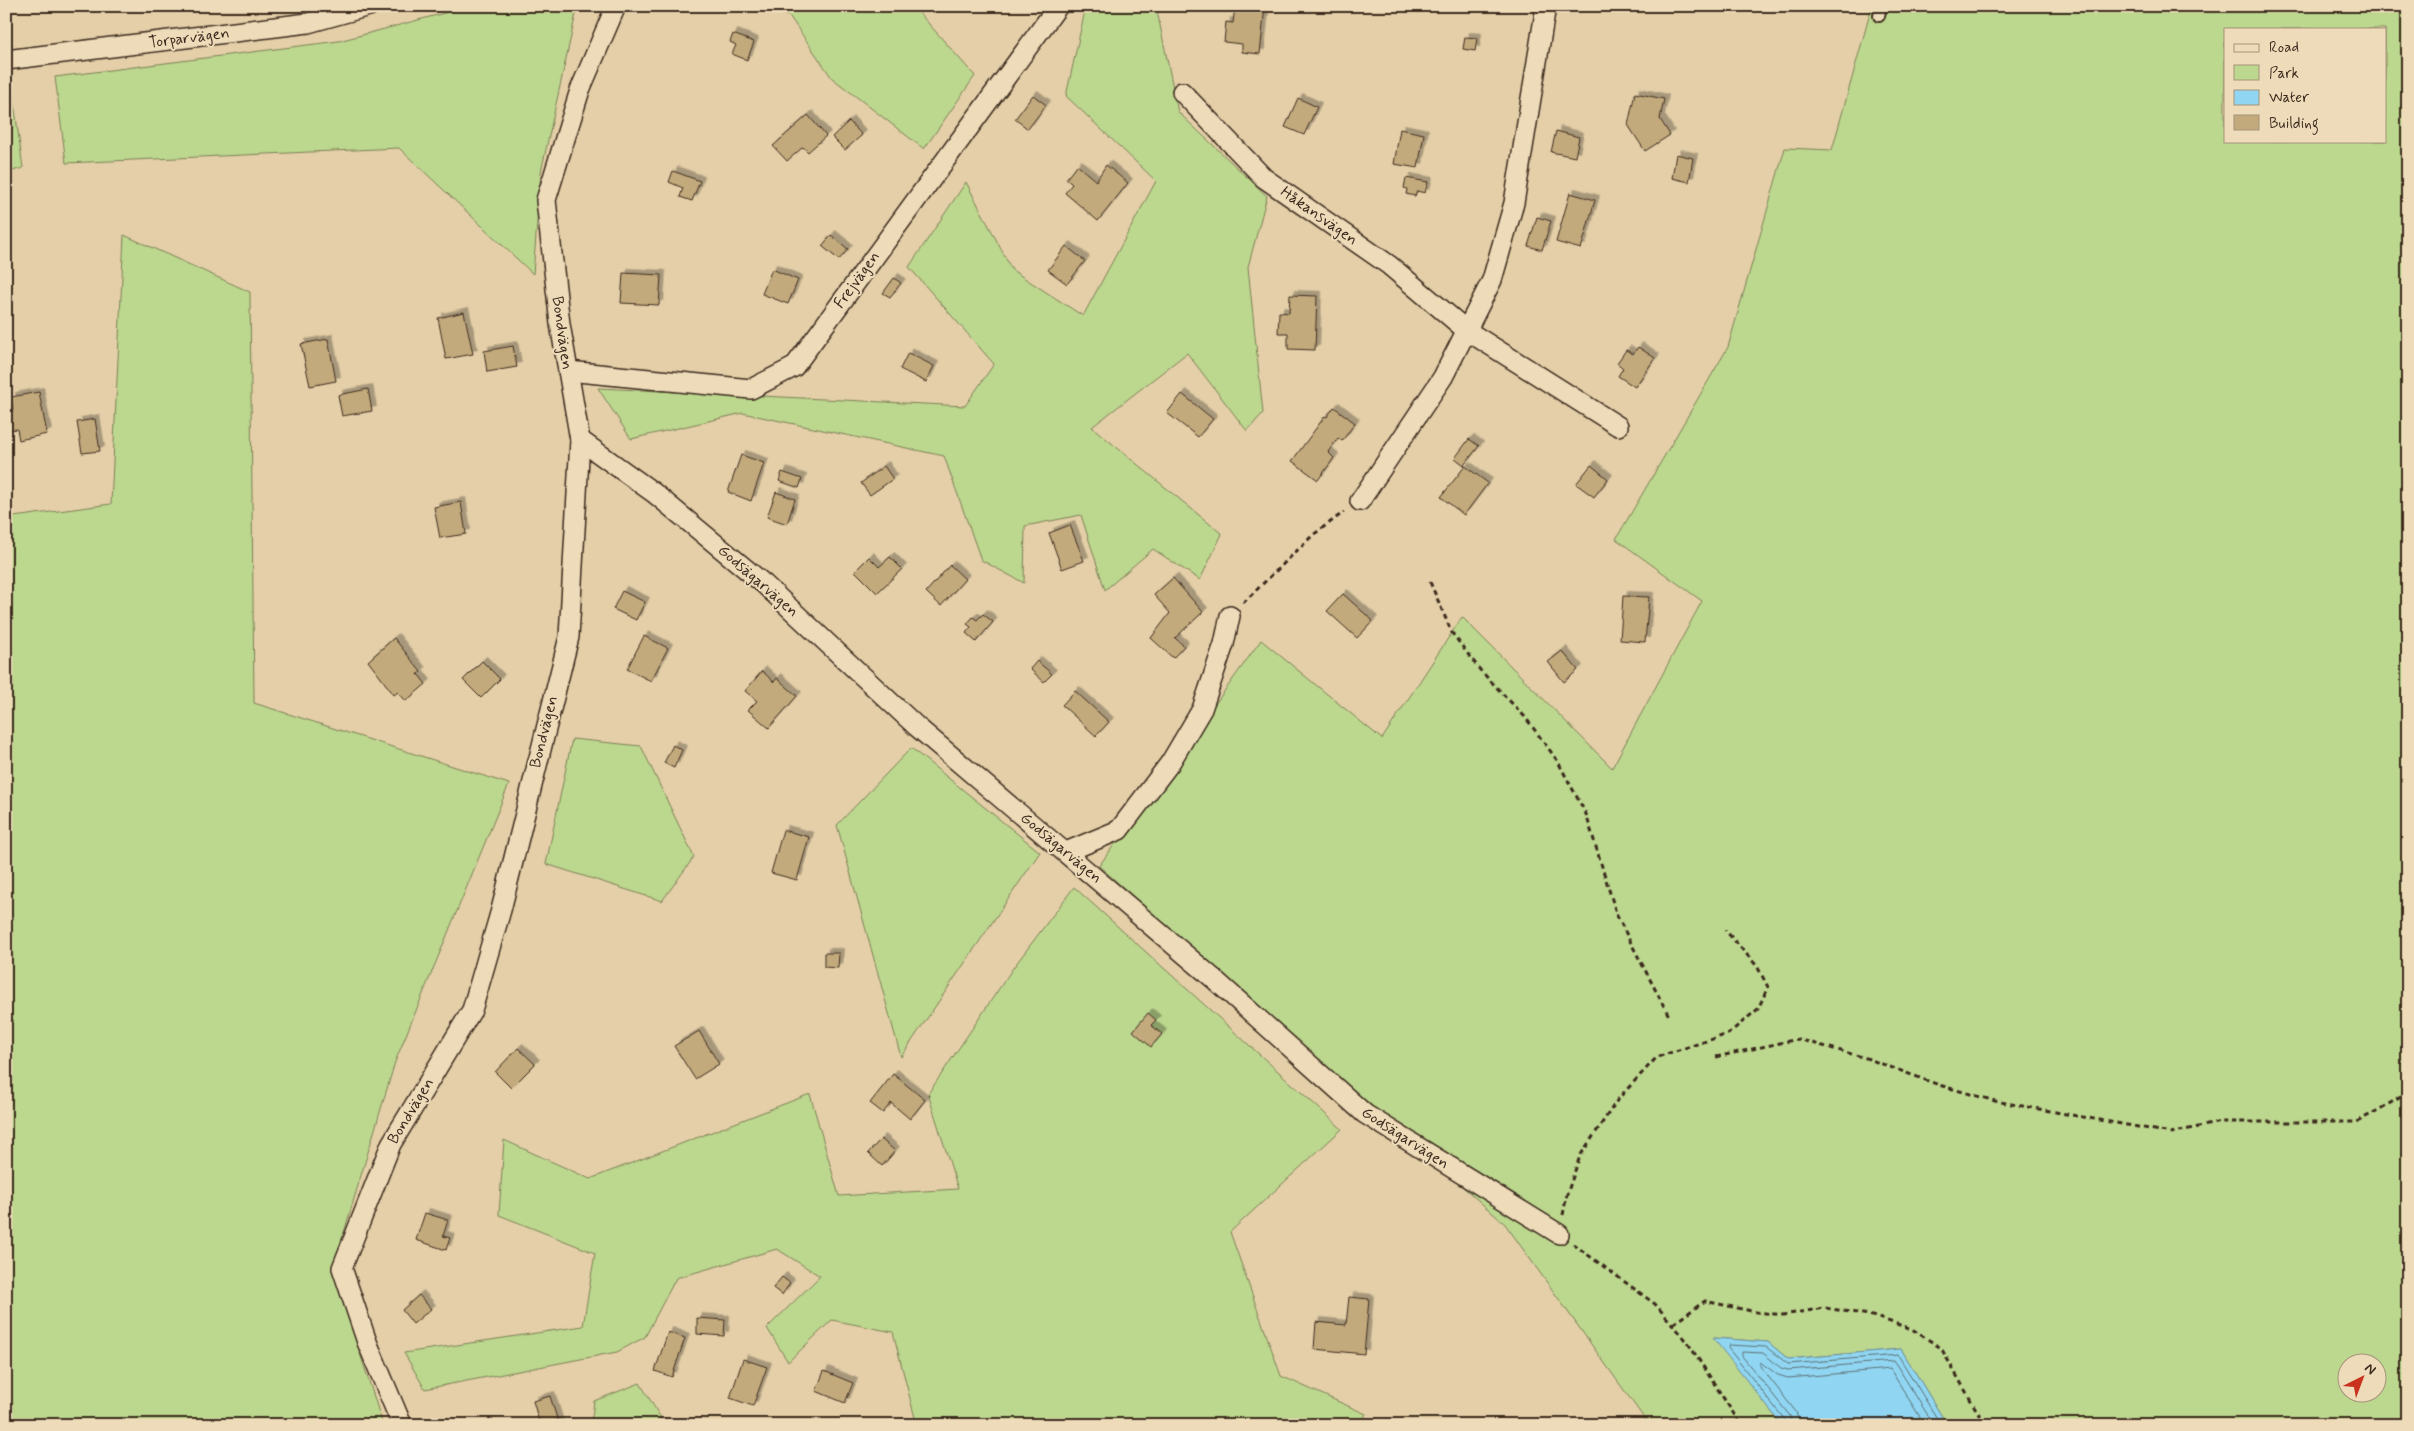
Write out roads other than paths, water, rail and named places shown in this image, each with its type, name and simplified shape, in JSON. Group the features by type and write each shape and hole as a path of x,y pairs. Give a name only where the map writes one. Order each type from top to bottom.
{"street":[{"name":"Torparvägen","path":"6,60 308,23 369,6"},
{"name":"Bondvägen","path":"402,1425 368,1342 342,1268 391,1144 472,1010 501,910 569,637 580,440 560,324 546,200 580,90 616,6"},
{"name":"Frejvägen","path":"568,371 751,389 794,367 1058,6"},
{"path":"1360,501 1443,377 1492,280 1514,203 1546,6"},
{"name":"Håkansvägen","path":"1182,92 1264,178 1389,265 1466,330 1618,426"},
{"name":"Godsägarvägen","path":"580,440 654,493 764,584 916,726 1214,979 1364,1114 1559,1234"},
{"path":"1066,852 1120,830 1170,763 1202,709 1224,644 1230,616"}],"water":[{"path":"1713,1338 1768,1342 1788,1359 1901,1349 1947,1425 1782,1425"}]}
